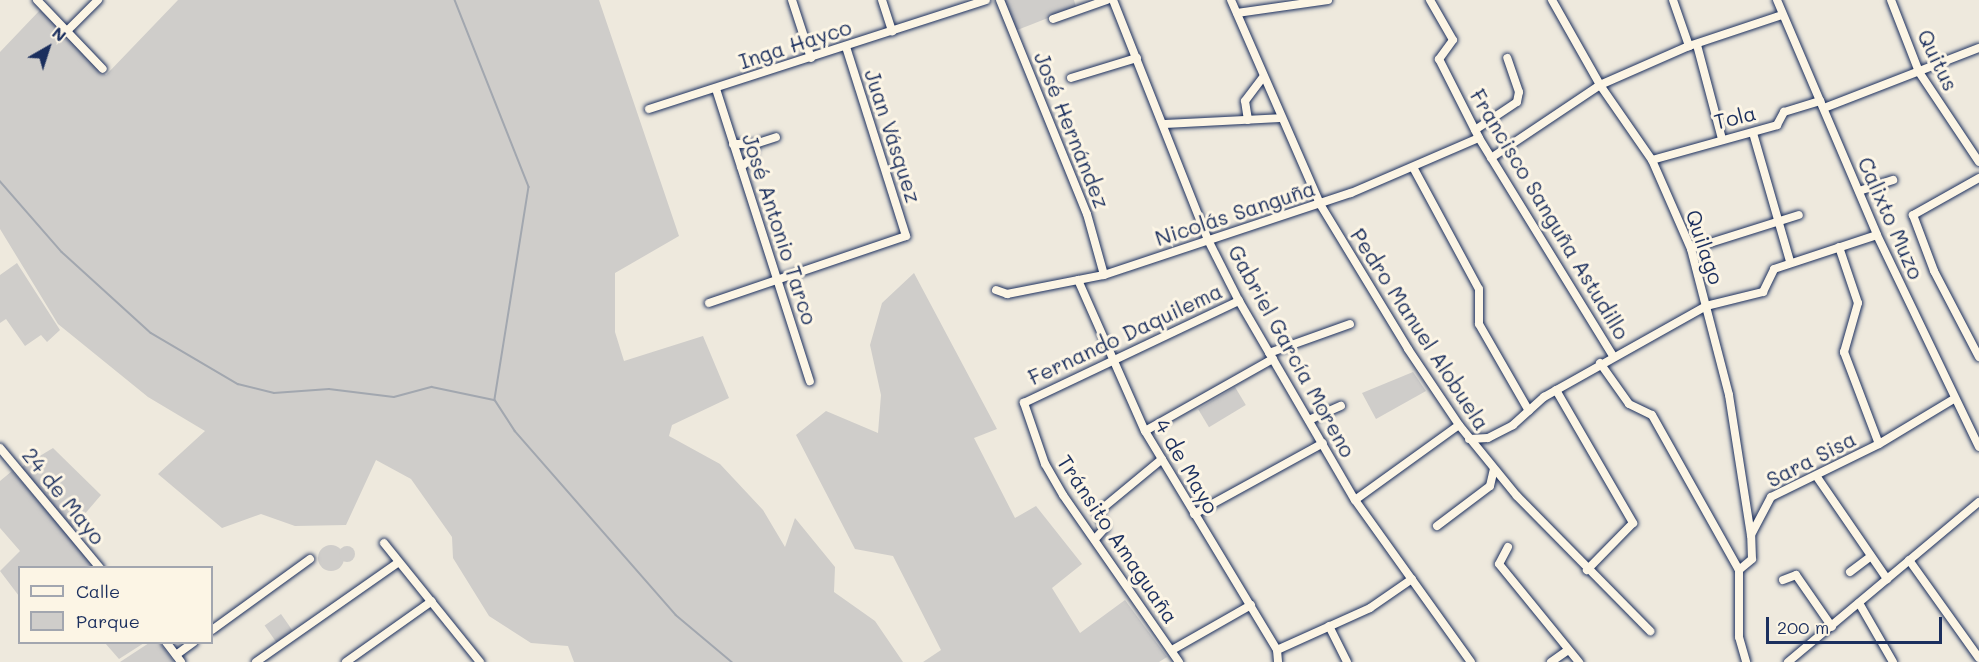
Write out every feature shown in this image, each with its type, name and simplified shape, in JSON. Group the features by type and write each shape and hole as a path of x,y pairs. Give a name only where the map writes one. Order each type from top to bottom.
{"street":[{"path":"37,0 104,69"},
{"path":"67,31 98,0"},
{"path":"792,0 811,58"},
{"path":"882,0 892,31"},
{"name":"Inga Hayco","path":"649,109 986,0"},
{"name":"José Hernández","path":"1000,0 1087,214 1104,275"},
{"path":"1053,19 1107,0"},
{"name":"Gabriel García Moreno","path":"1113,0 1208,240 1239,301 1355,500 1471,662"},
{"name":"Pedro Manuel Alobuela","path":"1231,0 1320,204 1459,425 1494,469 1587,570 1650,631"},
{"path":"1237,13 1328,0"},
{"name":"Francisco Sanguña Astudillo","path":"1430,0 1453,40 1439,59 1477,134 1613,356"},
{"name":"Quilago","path":"1552,0 1600,85 1652,160 1690,249 1729,395 1751,535"},
{"path":"1673,0 1693,46 1722,139"},
{"name":"Calixto Muzo","path":"1777,0 1877,235 1979,447"},
{"name":"Quitus","path":"1891,0 1919,72 1979,162"},
{"path":"1491,158 1600,85 1693,46 1782,15"},
{"name":"Juan Vásquez","path":"778,278 906,236 846,47"},
{"name":"Tola","path":"1652,160 1777,125 1784,112 1822,104 1919,72 1979,48"},
{"path":"1071,78 1137,58"},
{"name":"Nicolás Sanguña","path":"996,290 1007,294 1104,275 1320,204 1414,170 1477,134 1520,96 1507,58"},
{"path":"1248,120 1245,101 1263,77"},
{"name":"José Antonio Tarco","path":"716,89 810,381"},
{"path":"1164,124 1281,118"},
{"path":"1753,133 1776,221 1790,261"},
{"path":"733,144 755,144 776,137"},
{"path":"741,166 752,158 755,144"},
{"path":"1414,170 1479,289 1479,324 1529,411"},
{"path":"1979,178 1913,215 1934,271 1979,357"},
{"path":"1859,191 1893,180"},
{"path":"1690,249 1799,215"},
{"path":"1469,439 1488,438 1556,390 1600,363 1706,306 1763,292 1772,270 1790,261 1877,235"},
{"path":"1839,247 1858,303 1844,352 1879,444"},
{"path":"709,303 778,278"},
{"name":"4 de Mayo","path":"1078,280 1145,431 1277,650 1278,662"},
{"name":"Fernando Daquilema","path":"1026,399 1239,301"},
{"path":"1145,431 1271,356 1350,324"},
{"name":"Francisco Sanguña Astudillo","path":"1600,363 1629,404 1652,415 1739,570"},
{"path":"1556,390 1633,523 1587,570"},
{"name":"Tránsito Amaguaña","path":"1026,399 1045,464 1179,662"},
{"name":"Sara Sisa","path":"1739,570 1752,559 1751,535 1771,497 1817,477 1879,444 1954,399"},
{"path":"1309,420 1341,406"},
{"path":"1355,500 1459,425"},
{"path":"1194,514 1323,443"},
{"name":"24 de Mayo","path":"0,447 99,566"},
{"path":"1095,539 1105,528 1098,512 1162,459"},
{"path":"1437,526 1490,486 1494,469"},
{"path":"1817,477 1887,579"},
{"path":"1788,662 1979,502"},
{"path":"384,543 480,662"},
{"path":"1508,547 1499,564 1567,651 1579,662"},
{"path":"1850,572 1871,556"},
{"path":"213,629 310,559"},
{"path":"1909,560 1979,658"},
{"path":"256,662 399,562"},
{"path":"1739,570 1739,637 1746,662"},
{"path":"1783,580 1796,575 1832,627"},
{"path":"1277,650 1370,608 1412,579"},
{"path":"346,662 432,601"},
{"path":"1859,603 1893,662"},
{"path":"1172,650 1251,605"},
{"path":"1329,626 1347,662"},
{"path":"167,644 178,659 192,644"},
{"path":"1551,662 1567,651"}],"green space":[{"path":"178,0 599,0 679,236 615,273 615,332 624,361 703,336 729,398 672,425 669,436 720,464 763,510 785,547 795,518 835,567 834,592 875,621 903,662 574,662 568,646 531,643 489,616 453,558 452,537 411,479 376,460 346,525 295,526 261,514 222,528 158,474 205,431 148,397 58,324 0,229 0,52 40,10 106,75"},
{"path":"1003,0 1074,0 1076,7 1015,31"},
{"path":"17,263 60,330 47,342 41,335 25,346 6,319 0,323 0,275"},
{"path":"914,273 997,429 974,438 1015,518 1036,506 1082,564 1052,588 1080,633 1125,600 1167,657 1159,662 923,662 941,650 893,556 855,549 796,435 826,411 878,433 881,395 870,345 882,303"},
{"path":"1413,372 1426,391 1376,419 1362,393"},
{"path":"1235,387 1246,405 1209,427 1198,409"},
{"path":"53,448 101,495 71,530 20,468"},
{"path":"12,471 95,566 18,566 18,595 0,571 20,551 0,528 0,481"},
{"path":"331,545 340,549 344,558 340,567 331,571 322,567 318,558 322,549"},
{"path":"347,546 353,548 355,554 353,560 347,562 341,560 339,554 341,548"},
{"path":"281,614 293,631 277,643 265,625"},
{"path":"106,644 142,644 119,659"},
{"path":"147,644 161,644 174,662 120,662"}],"waterway":[{"path":"455,0 529,187 495,400 515,431 676,615 732,662"},
{"path":"0,181 62,252 151,333 238,384 274,393 329,389 394,397 432,387 494,400"}]}
